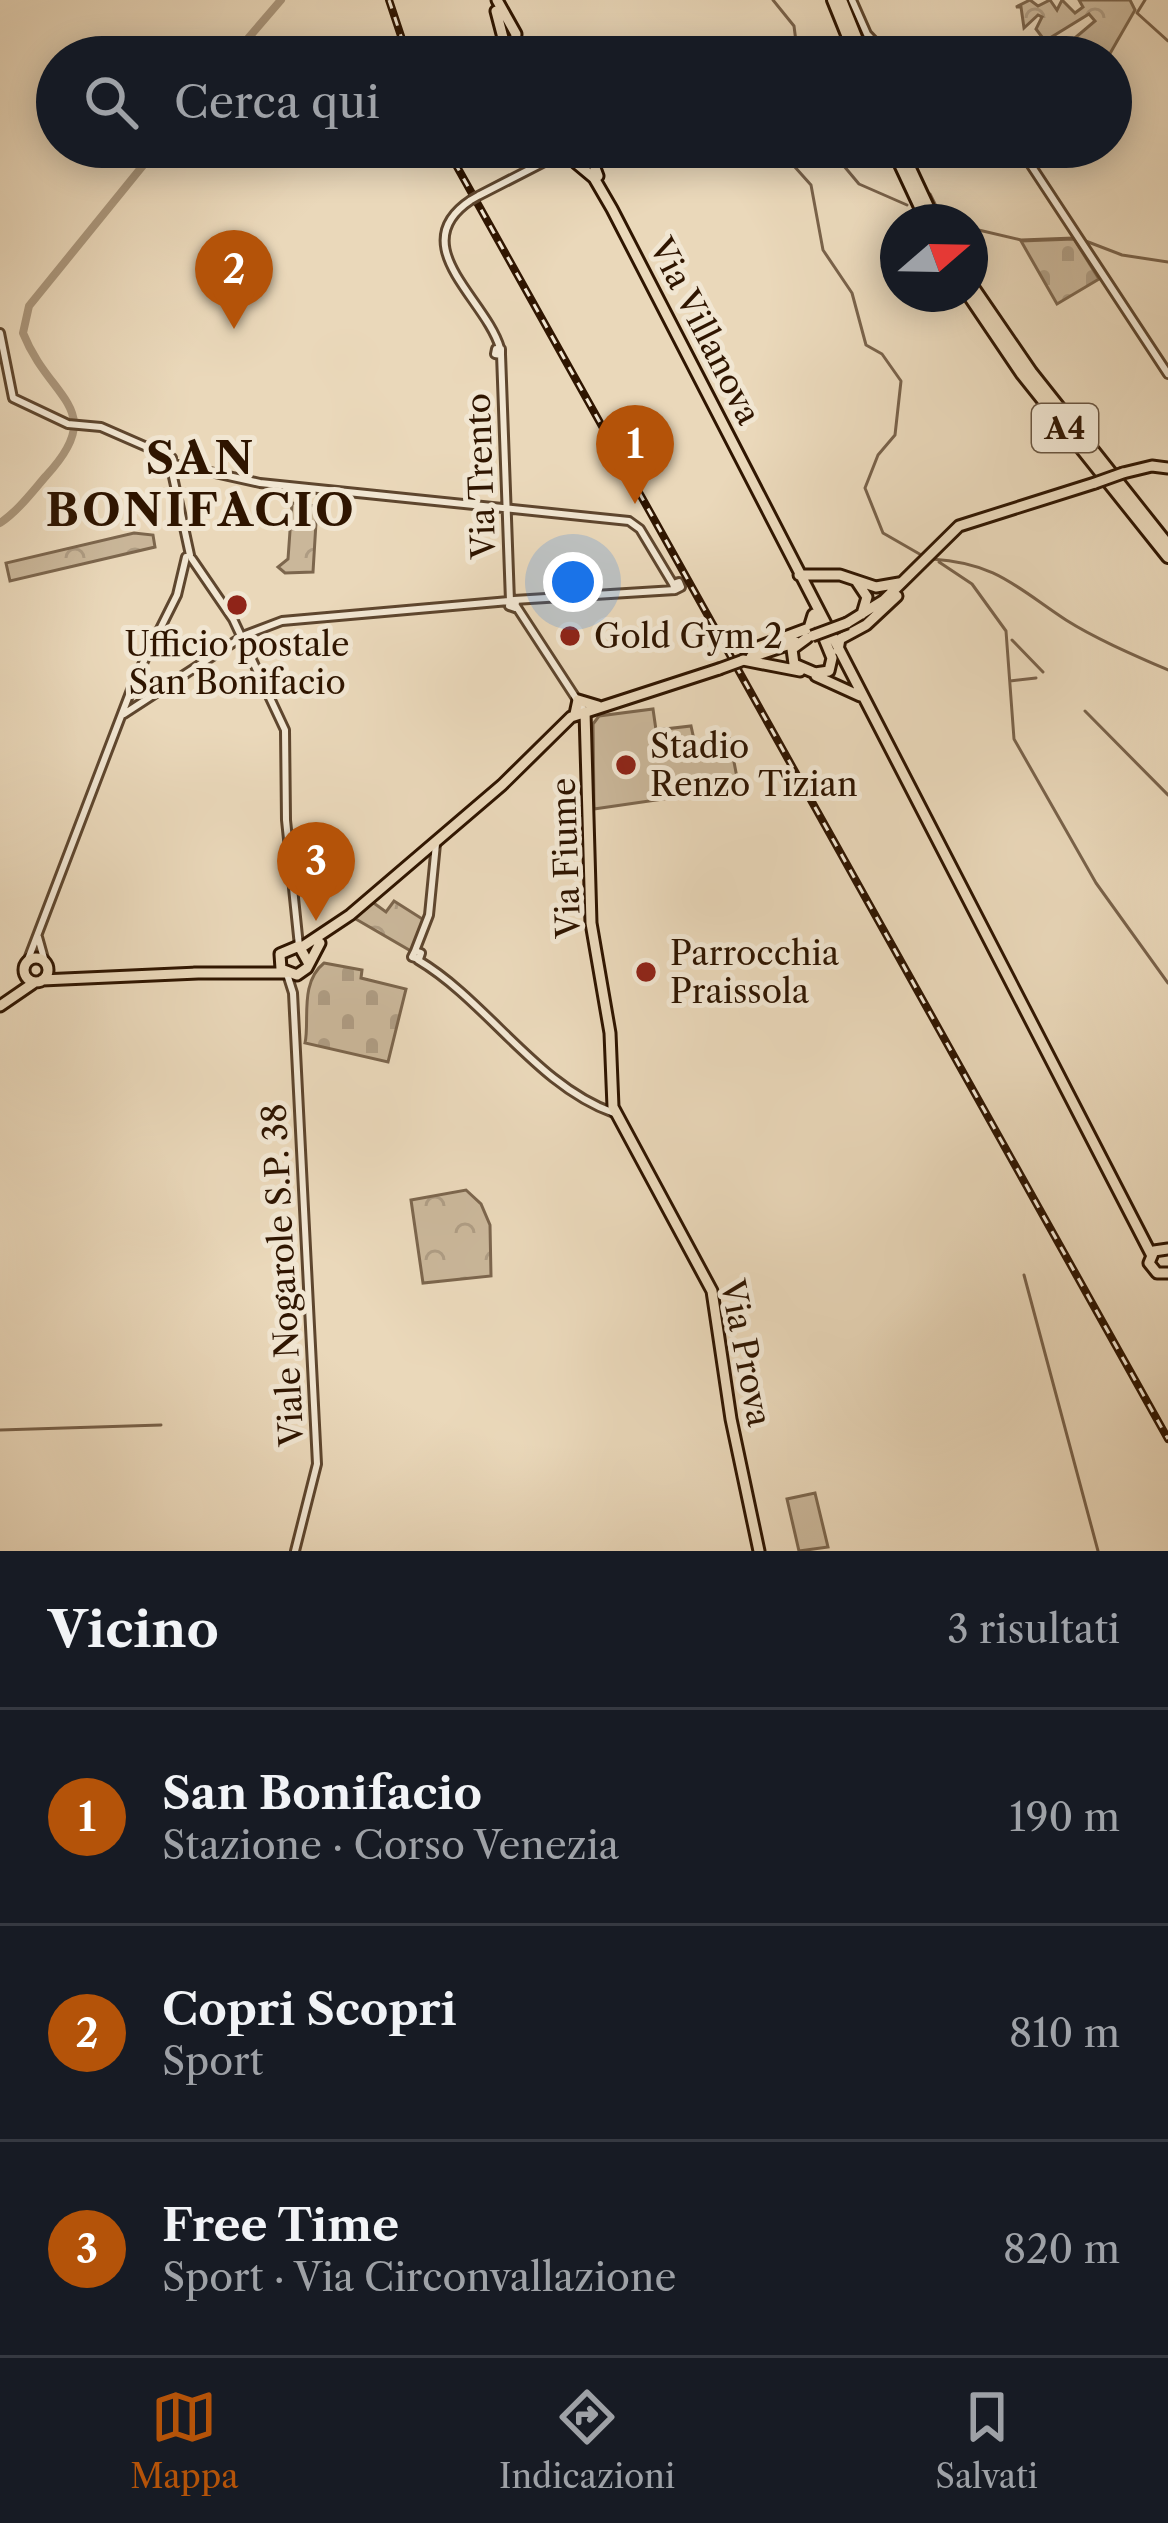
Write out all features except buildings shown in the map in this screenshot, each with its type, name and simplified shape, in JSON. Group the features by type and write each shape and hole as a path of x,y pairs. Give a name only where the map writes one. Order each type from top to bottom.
{"highway":[{"path":"837,0 852,36"},
{"path":"901,168 920,204"},
{"path":"903,195 912,204"},
{"name":"A4","path":"988,309 1031,372 1168,544"},
{"name":"A4","path":"980,312 1022,374 1168,557"}],"main road":[{"path":"496,0 507,36"},
{"name":"Via Villanova","path":"588,168 806,582"},
{"path":"246,971 326,935 572,717 745,660 773,656 847,623 884,599 966,522 1123,473 1168,468"},
{"path":"806,582 840,575 879,587 907,577"},
{"path":"838,650 839,639 872,620 903,590 907,577"},
{"path":"806,582 832,658 829,671 814,673 794,664 792,649 810,637"},
{"path":"806,582 1142,1234 1159,1251 1153,1270 1167,1274"},
{"path":"857,582 867,597 859,617"},
{"path":"879,587 884,599"},
{"path":"745,660 758,647 809,628 813,610"},
{"path":"773,656 845,686 864,700"},
{"path":"572,717 578,700 602,706"},
{"path":"572,717 589,728 602,706"},
{"name":"Via Fiume","path":"585,712 591,923 607,1011 614,1110"},
{"path":"4,1003 39,981 81,976 301,974 326,935"},
{"path":"300,946 309,964"},
{"path":"283,951 286,973"},
{"path":"39,981 46,965"},
{"path":"25,966 46,965 81,976"},
{"path":"25,966 39,981"},
{"path":"4,1003 25,966"},
{"name":"Via Prova","path":"614,1110 712,1291 731,1419 759,1551"}],"street":[{"path":"852,0 869,36"},
{"name":"Via Trento","path":"512,603 502,368 496,334 451,271 443,247 448,225 474,198 526,168"},
{"path":"1033,168 1168,374"},
{"path":"0,333 13,398 72,424 97,426 173,463 260,483 634,523 674,585 662,592 290,619 242,638 131,703 121,716"},
{"path":"173,463 188,558 242,638 288,741 293,930 300,946"},
{"path":"25,966 121,716 131,703 177,595 188,558"},
{"name":"Via Fiume","path":"512,603 585,712"},
{"path":"436,840 420,957 600,1106 614,1110"},
{"path":"423,851 433,863"},
{"path":"410,863 428,866 432,886"},
{"path":"283,951 293,930"},
{"path":"38,935 46,965"},
{"path":"286,973 293,993"},
{"path":"293,993 301,974"},
{"name":"Viale Nogarole S.P. 38","path":"293,993 317,1464 295,1551"}],"green space":[{"path":"1030,0 1038,6 1050,0 1057,10 1062,0 1075,13 1083,7 1079,0 1130,0 1135,10 1120,36 1077,36 1095,21 1089,14 1053,36 1041,36 1036,29 1042,17 1038,15 1024,28 1021,7 1016,7"},
{"path":"1074,239 1099,279 1057,304 1021,241"},
{"path":"292,503 317,506 313,572 285,573 278,567 288,559"},
{"path":"134,533 153,535 155,547 10,581 6,563"},
{"path":"653,709 656,730 691,726 695,744 729,736 739,788 594,809 593,724 599,716"},
{"path":"371,901 386,912 394,901 424,920 411,951 354,918"},
{"path":"324,963 362,970 361,978 406,989 388,1062 305,1043 308,992"},
{"path":"466,1190 481,1204 490,1225 491,1276 423,1283 411,1200"},
{"path":"815,1493 828,1547 799,1551 787,1499"}],"waterway":[{"path":"250,36 281,0"},
{"path":"773,0 794,26 795,36"},
{"path":"1145,0 1137,13 1168,41"},
{"path":"0,523 46,476 73,435 68,404 23,333 29,306 141,168"},
{"path":"796,168 811,185 823,250 852,293 866,345 882,354 901,381 895,435 878,455 865,488 883,533 923,556"},
{"path":"846,168 859,184 905,204"},
{"path":"930,194 935,204"},
{"path":"988,232 1021,240 1074,238"},
{"path":"1083,240 1122,255 1168,262"},
{"path":"932,559 989,571 1078,627 1168,670"},
{"path":"939,562 972,584 1006,631 1014,739 1096,883 1168,983"},
{"path":"1012,640 1043,672"},
{"path":"1010,681 1036,678"},
{"path":"1085,711 1168,795"},
{"path":"1024,1275 1098,1551"},
{"path":"0,1430 161,1425"}],"railway":[{"path":"389,0 401,36"},
{"path":"458,168 1168,1439"}],"place":[{"name":"Copri Scopri","path":"234,329"},
{"name":"San Bonifacio","path":"635,504"},
{"name":"Ufficio postale San Bonifacio","path":"237,605"},
{"name":"Gold Gym 2","path":"570,636"},
{"name":"Stadio Renzo Tizian","path":"626,765"},
{"name":"Free Time","path":"316,921"},
{"name":"Parrocchia Praissola","path":"646,972"}],"district":[{"name":"SAN BONIFACIO","path":"201,484"}]}
